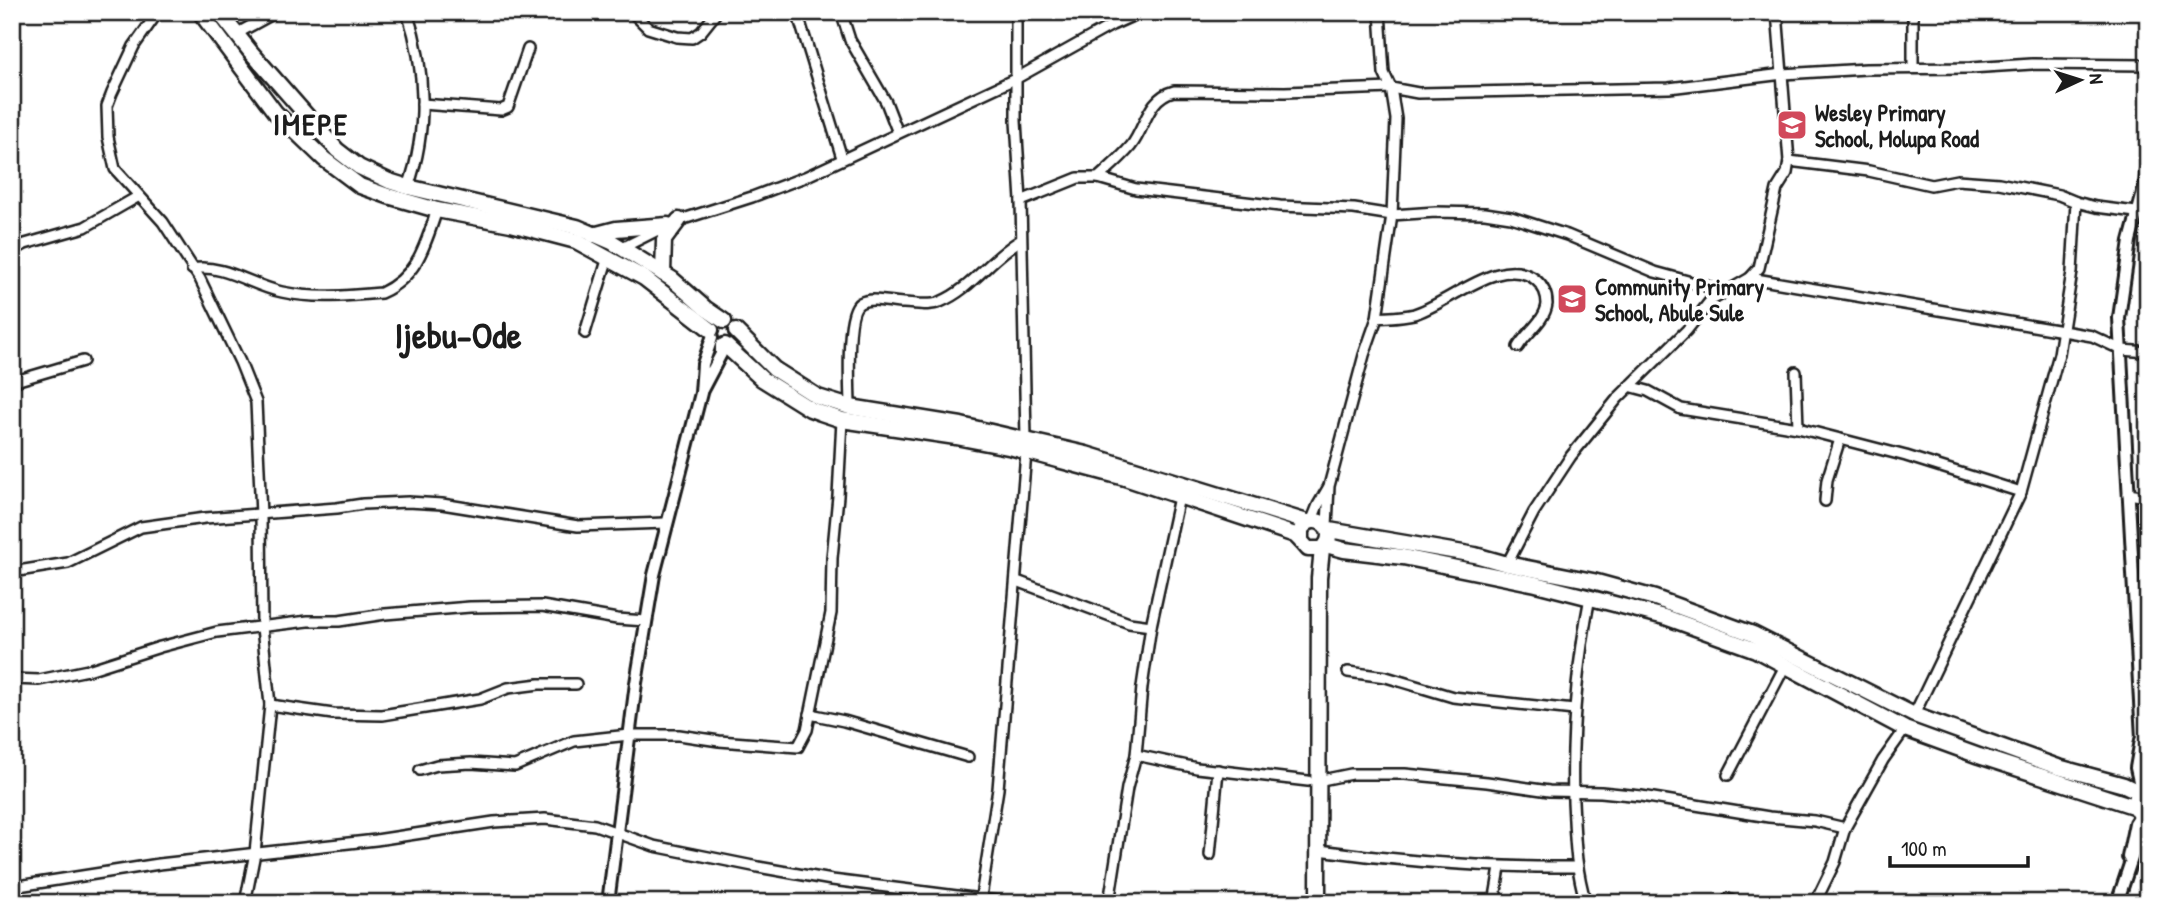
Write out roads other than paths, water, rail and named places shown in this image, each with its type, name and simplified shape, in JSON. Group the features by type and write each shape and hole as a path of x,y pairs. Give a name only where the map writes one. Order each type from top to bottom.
{"main road":[{"path":"201,12 275,112 324,159 360,186 437,209 576,241 644,278 719,336 735,339 736,331 755,352 787,379 846,414"},
{"path":"219,12 337,150 359,167 408,187 556,220 622,248 663,274 746,366 810,409 961,425 1295,535 1314,546 1403,557 1590,597 1700,628 1756,650 1905,729 2143,815"},
{"path":"593,235 616,229 673,223"},
{"path":"663,274 664,240 673,223"},
{"path":"1026,446 1112,460 1319,524 1593,581 1722,621 1794,653 1914,715 2032,758 2143,790 2135,799 2143,815"},
{"path":"1314,546 1330,536 1319,524"},
{"path":"1310,903 1318,590 1314,546 1301,530 1319,524"},
{"path":"1313,781 1319,850 1318,903"}],"street":[{"path":"158,12 134,46 107,106 108,137 115,169 163,222 200,279 256,402 262,626 270,705 255,853 245,903"},
{"path":"236,34 276,12"},
{"path":"407,12 416,42 422,104 420,147 408,187"},
{"path":"632,12 648,28 677,37 692,38 701,32 717,12"},
{"path":"797,12 842,158"},
{"path":"841,12 850,40 886,102 898,133"},
{"path":"980,901 998,789 1026,446 1021,201 1016,121 1016,12"},
{"path":"622,248 673,223 772,190 898,133 1017,78 1112,24 1141,12"},
{"path":"1319,524 1364,355 1377,318 1392,215 1396,119 1391,88 1384,73 1380,12"},
{"path":"1507,564 1534,512 1571,456 1629,386 1687,330 1710,301 1749,278 1759,268 1777,189 1787,173 1790,161 1777,12"},
{"path":"1913,12 1913,67"},
{"path":"422,104 501,110 508,107 528,49"},
{"path":"1098,178 1132,145 1149,109 1164,93 1186,90 1285,93 1391,88 1418,93 1632,90 1710,85 1783,74 1913,67 2148,65"},
{"path":"2148,158 2146,185 2136,212 2121,289 2119,318 2142,738 2148,763"},
{"path":"1790,161 1869,171 1931,185 1957,180 1999,183 2059,194 2077,202 2136,212"},
{"path":"1021,201 1078,178 1098,178 1136,189 1280,206 1354,209 1392,215 1485,213 1511,217 1567,235 1655,272 1724,291"},
{"path":"12,251 25,244 85,228 139,196"},
{"path":"1914,715 2021,492 2059,354 2072,272 2077,202"},
{"path":"192,269 215,267 258,286 303,295 381,293 393,288 415,267 422,255 437,209"},
{"path":"420,770 437,765 471,762 515,766 574,741 629,735 679,735 798,747 807,730 831,613 832,558 853,310 860,303 874,300 930,305 940,302 981,274 1004,249 1021,240"},
{"path":"585,333 608,257"},
{"path":"1377,318 1414,314 1448,300 1500,272 1518,271 1531,276 1544,287 1547,304 1537,326 1526,334 1518,347"},
{"path":"1749,278 2092,336 2122,350 2148,352"},
{"path":"608,903 629,735 654,575 701,393 703,364 719,336"},
{"path":"12,382 83,361"},
{"path":"1796,372 1798,428"},
{"path":"1629,386 1648,391 1681,410 1798,428 1906,456 2021,492"},
{"path":"1825,500 1827,480 1840,439"},
{"path":"1319,524 1318,505 1329,486"},
{"path":"2128,494 2148,497"},
{"path":"1109,903 1127,788 1136,755 1151,626 1179,496"},
{"path":"12,572 68,563 141,527 205,518 363,504 442,504 578,526 666,523"},
{"path":"1017,581 1129,624 1151,626"},
{"path":"1586,903 1576,867 1574,710 1590,597"},
{"path":"12,680 39,680 88,670 216,632 308,621 542,606 617,619 646,621"},
{"path":"1728,775 1785,666"},
{"path":"1348,672 1387,677 1453,697 1574,710"},
{"path":"270,705 333,714 382,715 480,699 508,688 539,684 576,684"},
{"path":"810,714 844,721 968,757"},
{"path":"1815,903 1835,862 1845,828 1883,760 1905,729"},
{"path":"2142,738 2136,768 2143,790"},
{"path":"1136,755 1218,770 1313,781 1372,773 1641,796 1769,817 1815,821 1845,828"},
{"path":"1210,855 1218,770"},
{"path":"2117,903 2126,874 2135,823 2143,815"},
{"path":"12,887 159,864 376,840 494,822 545,819 595,825 654,846 758,867 980,901 1012,903"},
{"path":"1319,850 1375,858 1500,868 1576,867"},
{"path":"1494,903 1500,868"}],"place":[{"name":"Wesley Primary School, Molupa Road","path":"1792,125"},
{"name":"Community Primary School, Abule Sule","path":"1572,299"}],"district":[{"name":"IMEPE","path":"311,124"},
{"name":"Ijebu-Ode","path":"458,334"}]}
